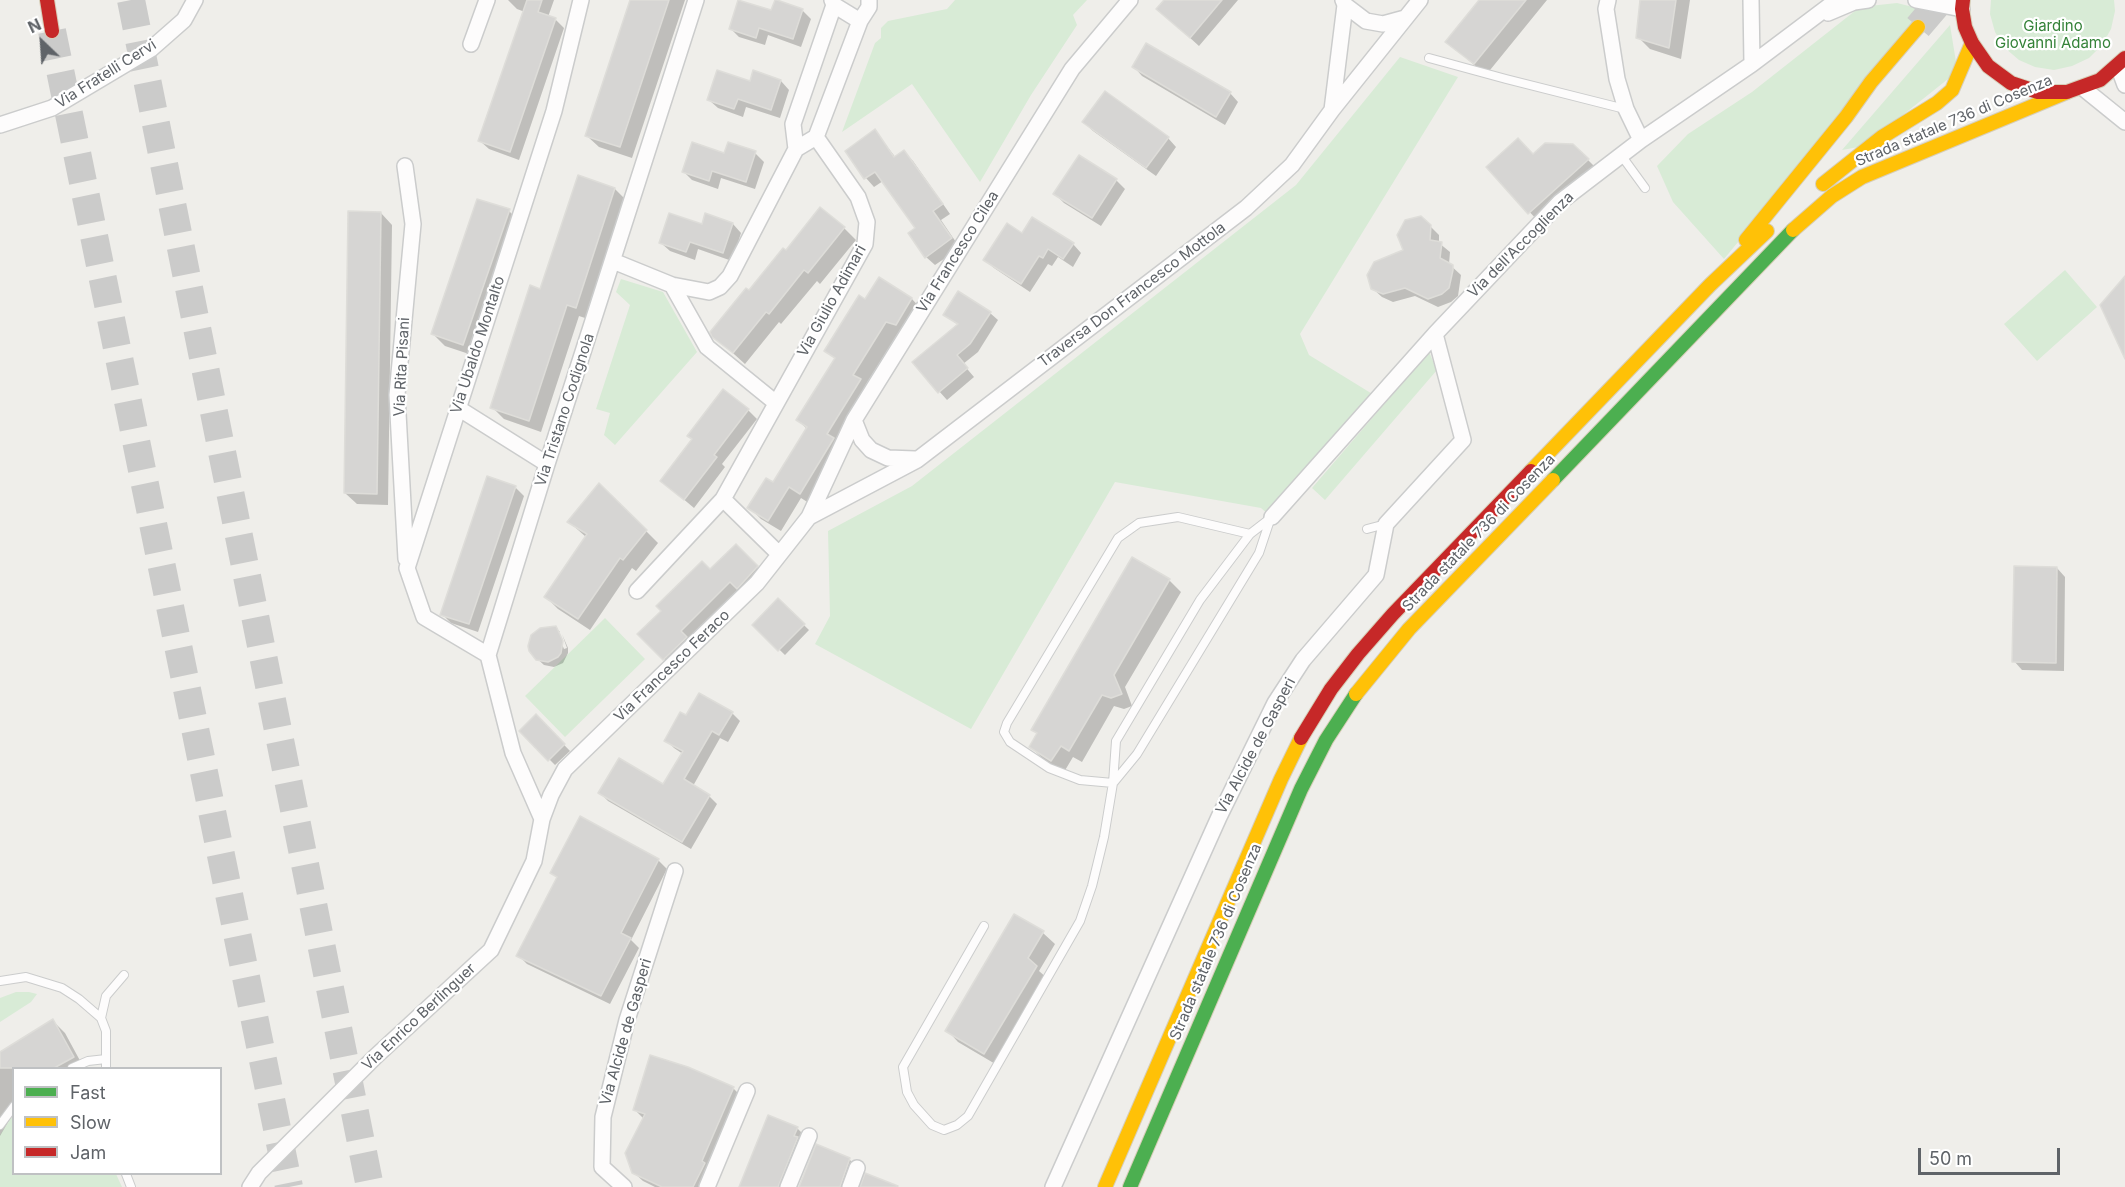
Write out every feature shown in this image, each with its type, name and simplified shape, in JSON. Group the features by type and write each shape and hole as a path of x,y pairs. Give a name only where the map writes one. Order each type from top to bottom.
{"main road":[{"path":"46,0 52,31"},
{"path":"1962,5 1965,27 1972,43 1988,66 2011,83 2038,92 2067,92 2123,73"},
{"path":"1710,285 1846,117 1871,82 1918,27"},
{"name":"Strada statale 736 di Cosenza","path":"1813,191 1882,137 1945,97 1952,90 1972,43"},
{"name":"Strada statale 736 di Cosenza","path":"1130,1187 1301,789 1338,721 1376,668 1409,629 1798,225 1832,196 1862,177 2067,92"},
{"name":"Strada statale 736 di Cosenza","path":"1105,1187 1281,779 1306,729 1331,689 1393,614 1710,285 1787,212"}],"street":[{"name":"Via Fratelli Cervi","path":"0,125 52,108 151,49 184,20 195,0"},
{"path":"471,44 487,0"},
{"name":"Via Ubaldo Montalto","path":"407,568 554,111 581,0"},
{"name":"Via Tristano Codignola","path":"488,655 696,0"},
{"path":"613,261 672,285 709,292 720,286 730,276 796,149 816,137 860,21 869,7 869,0"},
{"name":"Via Francesco Cilea","path":"809,517 854,420 1072,69 1130,0"},
{"name":"Traversa Don Francesco Mottola","path":"809,517 917,460 1246,208 1292,165 1332,110 1420,0"},
{"path":"1608,0 1606,9 1617,79 1626,109 1641,140"},
{"path":"1751,0 1752,64"},
{"name":"Via dell'Accoglienza","path":"1272,517 1435,334 1560,202 1641,140 1752,64 1837,0"},
{"name":"Via dell'Accoglienza","path":"1812,20 1854,2 1868,0"},
{"path":"1916,0 1962,5"},
{"path":"796,149 793,124 833,3 860,21"},
{"path":"1344,3 1365,21 1383,24 1405,18"},
{"path":"1332,110 1344,3"},
{"path":"2083,88 2125,122"},
{"name":"Via Giulio Adimari","path":"637,591 723,499 865,244 867,222 858,197 816,137"},
{"name":"Via Rita Pisani","path":"405,166 413,224 397,394 407,568"},
{"path":"672,285 707,347 776,403"},
{"path":"1386,524 1463,440 1435,334"},
{"path":"458,408 547,464"},
{"path":"854,420 862,440 871,450 888,458 917,460"},
{"path":"723,499 779,554"},
{"name":"Via Francesco Feraco","path":"542,819 551,795 565,769 757,583 809,517"},
{"name":"Via Alcide de Gasperi","path":"1053,1187 1214,827 1275,703 1303,660 1376,575 1386,524"},
{"path":"407,568 424,617 488,655 513,753 542,819"},
{"name":"Via Enrico Berlinguer","path":"250,1187 259,1173 375,1057 491,950 534,861 542,819"},
{"name":"Via Alcide de Gasperi","path":"624,1187 602,1167 603,1117 627,1020 675,872"},
{"path":"706,1187 747,1091"},
{"path":"789,1187 809,1136"},
{"path":"850,1187 857,1168"}],"lane":[{"path":"1429,58 1626,109"},
{"path":"1621,155 1645,188"},
{"path":"1113,783 1080,780 1049,768 1010,742 1004,732 1007,723 1118,538 1139,523 1178,517 1250,534"},
{"path":"984,926 903,1066 907,1092 914,1105 932,1125 944,1130 957,1125 968,1116 1080,921 1102,846 1113,783 1116,741 1200,600 1250,534 1272,517"},
{"path":"1113,783 1137,754 1258,553 1272,517"},
{"path":"1367,529 1386,524"},
{"path":"101,1018 106,996 124,975"},
{"path":"0,981 26,977 62,988 79,999 101,1018 106,1031 106,1067"},
{"path":"74,1067 88,1061 106,1059"},
{"path":"0,1125 12,1109"}],"green space":[{"path":"955,0 1087,0 1073,15 1077,25 1031,95 980,182 912,84 842,132 875,43 881,38 881,28 888,21 947,9"},
{"name":"Giardino Giovanni Adamo","path":"1991,0 2114,0 2115,11 2111,29 2102,45 2089,58 2072,66 2054,70 2035,67 2019,60 2005,48 1995,32 1990,14"},
{"path":"1897,3 1929,11 1724,259 1673,202 1657,166 1688,134 1752,92 1860,7"},
{"path":"1950,25 1956,62 1953,75 1864,146 1842,150"},
{"path":"1400,57 1458,77 1300,334 1309,355 1374,395 1269,515 1261,508 1115,482 971,729 815,644 830,616 828,531 912,486 1296,185"},
{"path":"2065,270 2097,307 2037,361 2004,324"},
{"path":"621,279 663,292 697,352 615,445 604,435 610,413 596,409 630,305 616,292"},
{"path":"1429,352 1437,370 1325,500 1312,488"},
{"path":"605,618 645,659 565,737 525,696"},
{"path":"16,992 37,994 31,1002 0,1022 0,998"},
{"path":"12,1117 12,1175 116,1175 122,1187 0,1187 0,1135"}],"building":[{"path":"527,0 542,0 538,12 556,18 510,152 478,141"},
{"path":"630,0 669,0 620,147 585,136"},
{"path":"738,0 771,10 775,0 803,9 793,39 759,28 756,38 729,29"},
{"path":"1164,0 1222,0 1190,38 1156,9"},
{"path":"1479,0 1526,0 1474,64 1445,42"},
{"path":"1640,0 1676,0 1669,48 1636,38"},
{"path":"1146,43 1231,92 1216,117 1132,67"},
{"path":"717,70 750,81 753,70 781,80 771,110 738,99 734,109 707,100"},
{"path":"1105,91 1169,137 1146,168 1082,122"},
{"path":"875,129 894,157 904,150 943,204 933,211 952,238 925,258 908,233 915,228 875,172 864,179 845,151"},
{"path":"1518,138 1533,154 1545,143 1573,144 1589,159 1528,214 1486,167"},
{"path":"692,142 724,153 728,142 756,151 746,182 712,171 709,181 682,172"},
{"path":"1079,155 1117,179 1092,218 1053,194"},
{"path":"578,175 615,188 576,308 567,305 529,421 490,408 530,285 540,289"},
{"path":"477,199 510,209 463,345 431,334"},
{"path":"820,207 845,227 808,273 804,270 769,314 766,312 733,353 712,337 710,332 746,288 749,290 783,248 786,250"},
{"path":"348,211 381,212 377,494 344,493"},
{"path":"669,213 702,224 705,213 733,223 723,253 690,242 686,252 659,243"},
{"path":"1421,216 1431,225 1430,240 1442,242 1440,258 1453,265 1449,288 1442,294 1428,299 1405,288 1383,294 1371,289 1367,275 1374,262 1403,250 1397,235 1405,220"},
{"path":"1032,217 1074,243 1063,259 1048,249 1043,258 1039,256 1021,284 983,260 1007,223 1022,233"},
{"path":"2125,276 2125,359 2100,305"},
{"path":"879,277 912,298 896,325 886,322 853,375 861,379 827,434 834,438 800,494 789,487 768,521 747,508 766,478 773,482 807,427 796,420 835,358 824,351 859,295 865,299"},
{"path":"958,291 991,312 970,344 957,355 968,368 938,393 912,362 958,324 943,315"},
{"path":"723,389 749,409 714,455 717,457 684,500 660,481 692,439 687,436"},
{"path":"487,476 516,486 469,624 440,615"},
{"path":"599,483 647,530 623,560 620,558 578,619 544,597 587,534 567,522"},
{"path":"736,544 758,566 737,589 730,582 681,631 687,637 663,660 637,634 661,611 656,606 702,561 710,569"},
{"path":"1132,557 1170,579 1114,675 1122,694 1111,698 1102,695 1069,751 1061,746 1051,761 1029,747 1037,733 1031,730"},
{"path":"2014,566 2057,567 2056,663 2012,662"},
{"path":"778,598 805,624 778,651 752,625"},
{"path":"556,626 563,641 561,653 548,662 536,660 528,646 531,635 540,628"},
{"path":"699,693 733,712 719,735 712,731 684,779 710,795 682,842 598,793 619,758 663,784 683,751 664,741 680,712 686,715"},
{"path":"536,714 565,744 548,761 519,731"},
{"path":"580,816 659,859 621,933 631,938 601,996 516,956 557,877 550,873"},
{"path":"1014,914 1044,931 1028,958 1037,966 984,1054 945,1031"},
{"path":"53,1019 74,1057 56,1067 0,1068 0,1052"},
{"path":"650,1055 688,1067 734,1087 702,1161 705,1163 693,1187 662,1187 632,1173 625,1153 645,1114 633,1110"},
{"path":"768,1115 798,1127 794,1136 798,1137 778,1187 739,1187"},
{"path":"816,1144 850,1158 840,1187 799,1187"},
{"path":"865,1173 898,1186 860,1187"}],"tunnel":[{"path":"131,0 370,1187"},
{"path":"1918,27 1941,0"},
{"path":"52,31 289,1187"}],"traffic: fast":[{"path":"1553,480 1793,230"},
{"path":"1130,1187 1301,789 1326,740 1356,694"}],"traffic: slow":[{"path":"1746,240 1846,117 1871,82 1918,27"},
{"path":"1823,184 1882,137 1937,103 1952,90 1972,43"},
{"path":"1793,230 1832,196 1862,177 2067,92"},
{"path":"1531,471 1710,285 1767,231"},
{"path":"1356,694 1409,629 1553,480"},
{"path":"1105,1187 1281,779 1301,738"}],"traffic: jam":[{"path":"47,0 52,31"},
{"path":"1963,0 1965,27 1972,43 1988,66 2011,83 2038,92 2067,92 2100,80 2125,58"},
{"path":"1301,738 1331,689 1358,654 1393,614 1531,471"}]}
